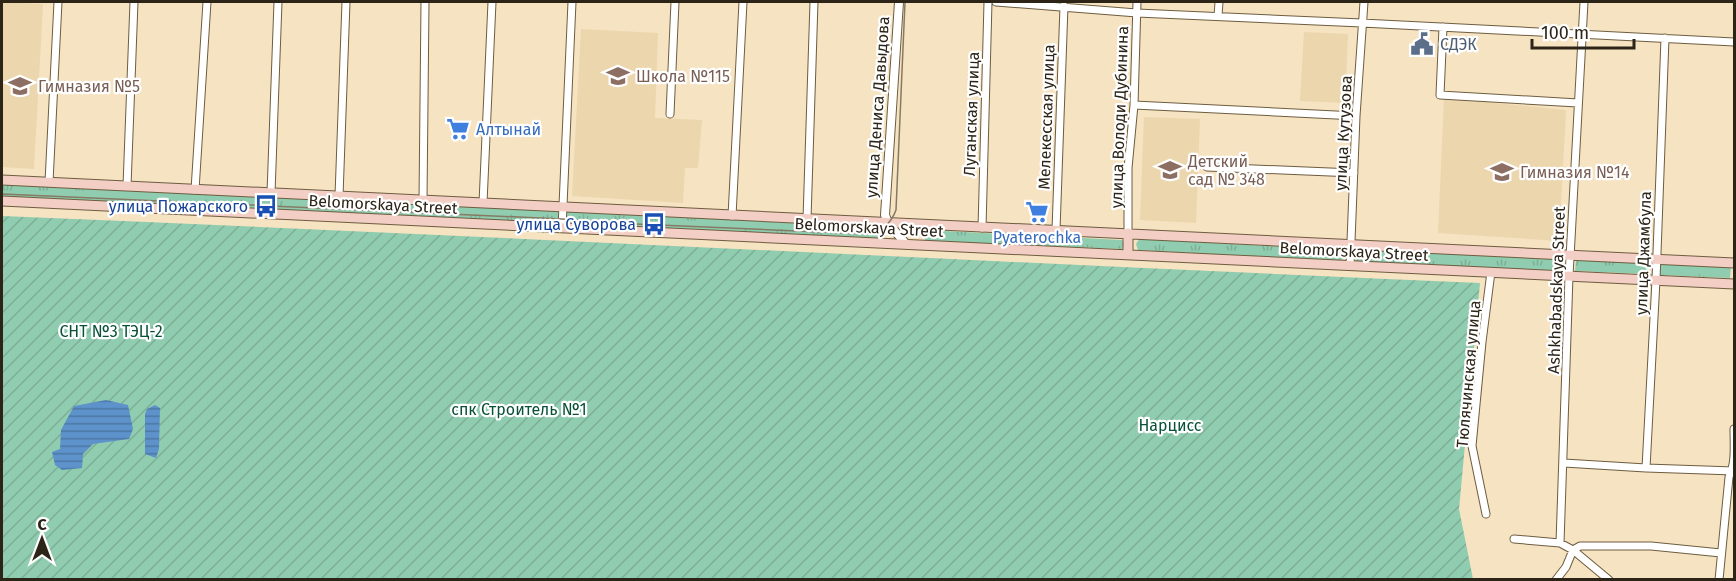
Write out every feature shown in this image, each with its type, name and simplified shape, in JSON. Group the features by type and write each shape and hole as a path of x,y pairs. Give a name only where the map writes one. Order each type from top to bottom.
{"main road":[{"name":"Belomorskaya Street","path":"2,180 1734,263"},
{"name":"Belomorskaya Street","path":"2,201 1734,284"},
{"path":"1128,233 1128,255"}],"street":[{"path":"49,182 58,2"},
{"path":"127,186 134,2"},
{"path":"195,190 207,2"},
{"path":"272,193 278,2"},
{"path":"339,196 346,2"},
{"path":"423,200 425,2"},
{"path":"483,203 492,2"},
{"path":"562,228 572,2"},
{"path":"669,114 675,2"},
{"path":"732,216 743,2"},
{"path":"807,219 814,2"},
{"name":"улица Дениса Давыдова","path":"888,223 885,214 899,2"},
{"name":"Луганская улица","path":"982,228 988,2"},
{"path":"996,2 1137,13 1734,42"},
{"name":"улица Володи Дубинина","path":"1128,233 1128,168 1134,105 1137,2"},
{"path":"1218,16 1219,2"},
{"name":"улица Кутузова","path":"1350,266 1356,116 1364,2"},
{"name":"Ashkhabadskaya Street","path":"1560,543 1569,276 1584,2"},
{"name":"Мелекесская улица","path":"1056,230 1064,6"},
{"path":"1443,27 1440,94 1578,103"},
{"name":"улица Джамбула","path":"1646,468 1665,38"},
{"path":"1134,105 1356,116"},
{"path":"1207,167 1354,173"},
{"path":"888,223 906,244"},
{"name":"Тюлячинская улица","path":"1486,514 1472,446 1491,272"},
{"path":"1719,579 1729,477 1734,471 1734,429"},
{"path":"1564,463 1734,471"},
{"path":"1514,539 1560,543 1574,550 1609,579"},
{"path":"1556,579 1566,567 1574,550 1580,546 1651,546 1721,553"}],"shaded area":[{"name":"Гимназия №5","path":"2,2 43,4 34,169 2,167"},
{"name":"Школа №115","path":"581,29 658,33 655,118 702,120 698,168 685,168 683,203 572,196"},
{"path":"1304,32 1348,34 1345,103 1300,101"},
{"name":"Гимназия №14","path":"1444,98 1566,110 1559,241 1438,233"},
{"name":"Детский сад № 348","path":"1144,117 1200,119 1196,223 1140,220"}],"green space":[{"path":"2,182 558,210 558,224 2,196"},
{"path":"566,211 884,228 884,241 565,224"},
{"path":"2,216 1480,283 1459,509 1473,579 2,580"},
{"path":"925,230 1122,240 1124,244 1122,249 925,241"},
{"path":"1139,239 1342,250 1345,256 1341,261 1138,250 1136,244"},
{"path":"1358,250 1560,258 1559,271 1357,262 1353,256"},
{"path":"1576,260 1648,263 1648,274 1575,271"},
{"path":"1660,263 1731,267 1730,278 1660,275"}],"water":[{"path":"106,400 128,405 133,429 129,439 93,444 83,454 82,468 62,470 55,465 52,452 60,449 61,430 74,406"},
{"path":"155,405 160,408 159,449 156,458 145,454 145,414 147,409"}],"tram line":[{"path":"2,194 868,234 885,226 896,210 905,2"}],"place":[{"name":"СДЭК","path":"1422,44"},
{"name":"Школа №115","path":"618,76"},
{"name":"Гимназия №5","path":"20,86"},
{"name":"Алтынай","path":"458,129"},
{"name":"Детский сад № 348","path":"1170,170"},
{"name":"Гимназия №14","path":"1502,172"},
{"name":"улица Пожарского","path":"266,206"},
{"name":"Pyaterochka","path":"1037,212"},
{"name":"улица Суворова","path":"654,224"}],"park label":[{"name":"СНТ №3 ТЭЦ-2","path":"111,331"},
{"name":"спк Строитель №1","path":"519,409"},
{"name":"Нарцисс","path":"1170,425"}]}
